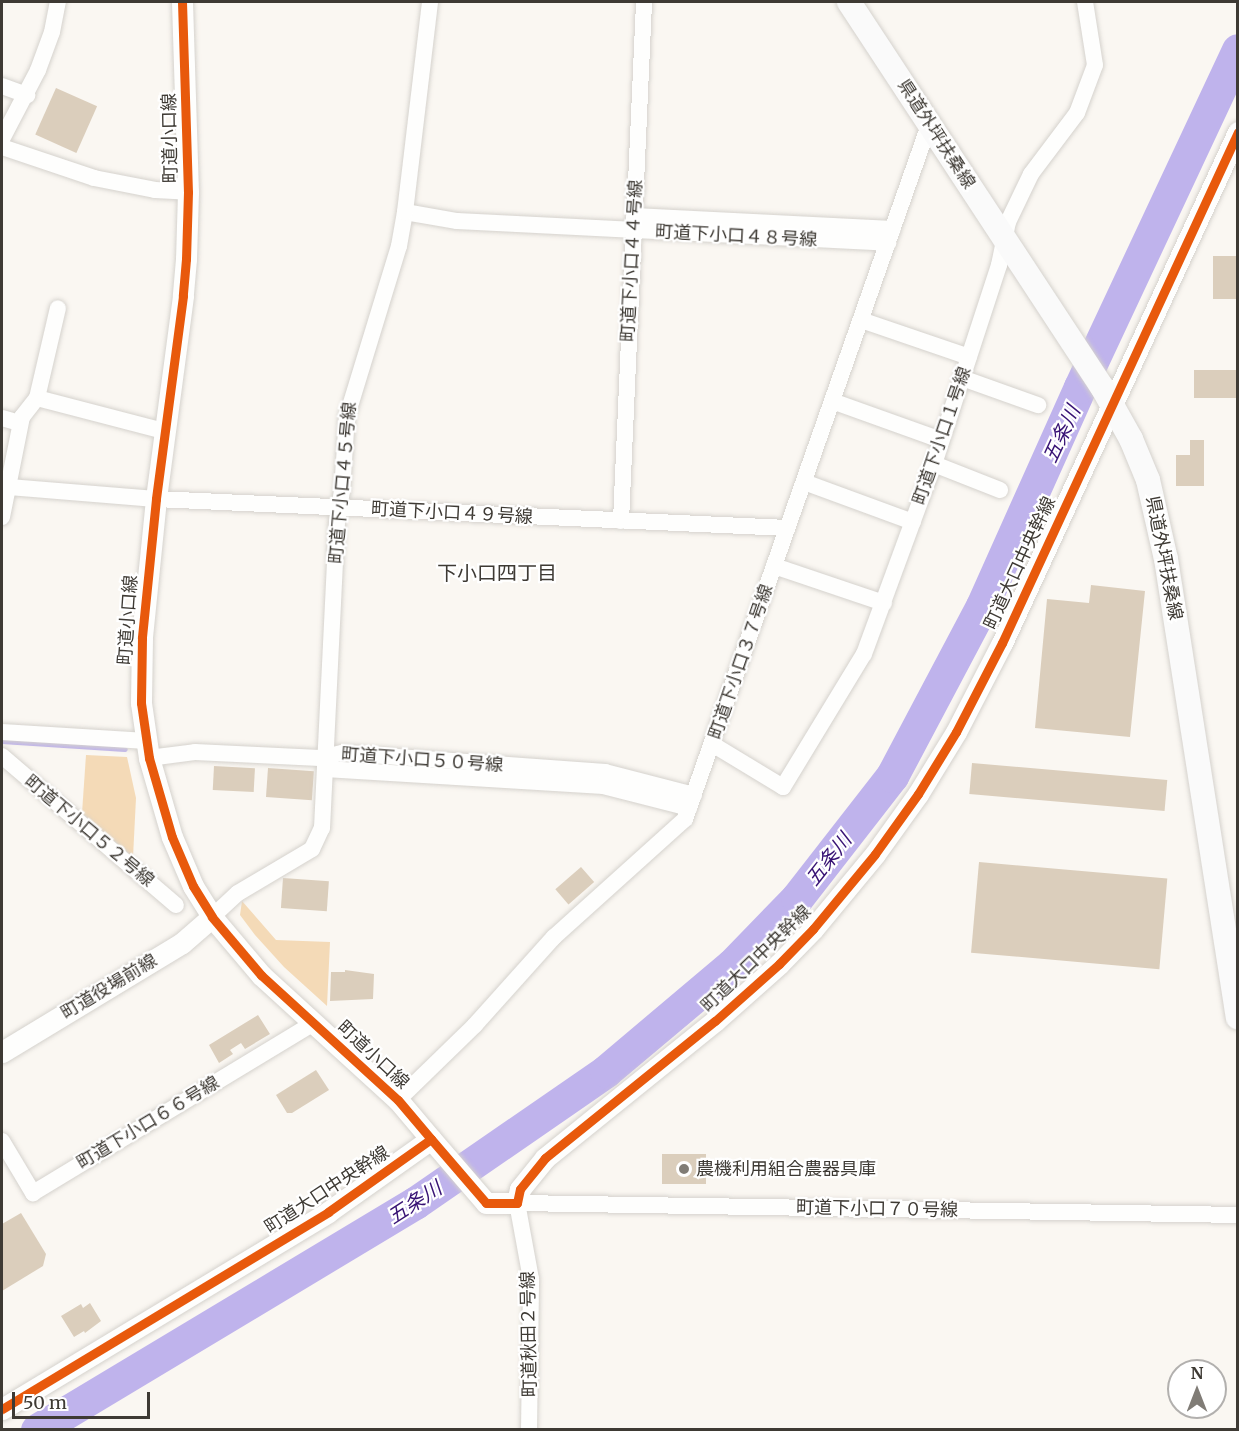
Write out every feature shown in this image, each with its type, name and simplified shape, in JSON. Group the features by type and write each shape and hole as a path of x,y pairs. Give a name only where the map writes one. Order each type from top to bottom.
{"main road":[{"name":"県道外坪扶桑線","path":"849,2 1073,343 1106,395 1140,459 1160,523 1237,1009"}],"street":[{"path":"2,139 27,95 46,51 58,2"},
{"name":"町道小口線","path":"182,2 188,192 183,296 156,499 141,665 141,703 148,750 172,837 193,886 212,917 261,975 398,1100 437,1145"},
{"name":"町道下小口４５号線","path":"212,917 238,893 312,849 322,828 346,416 399,246 430,2"},
{"name":"町道下小口４４号線","path":"621,521 644,2"},
{"name":"町道下小口１号線","path":"712,744 783,787 864,654 942,440 999,265 1008,222 1030,174 1077,113 1095,65 1085,2"},
{"path":"2,86 27,95"},
{"name":"町道下小口３７号線","path":"398,1100 475,1026 554,937 685,819 929,125"},
{"name":"町道大口中央幹線","path":"517,1203 525,1181 545,1158 748,993 813,929 875,854 935,766 980,687 1106,395 1238,132"},
{"path":"2,147 94,178 155,190 188,192"},
{"name":"町道下小口４８号線","path":"405,212 457,222 634,223 890,236"},
{"path":"2,517 20,423 37,398 58,308"},
{"path":"861,320 969,357"},
{"path":"962,378 1038,405"},
{"path":"37,398 164,431"},
{"path":"832,401 942,440"},
{"path":"2,418 20,423"},
{"path":"934,464 1000,490"},
{"path":"804,482 913,522"},
{"name":"町道下小口４９号線","path":"9,487 156,499 787,528"},
{"path":"774,566 884,603"},
{"name":"町道下小口５０号線","path":"2,732 148,750 320,758 326,762 342,753 605,771 691,802"},
{"name":"町道下小口５２号線","path":"2,756 176,905"},
{"path":"326,762 603,786 691,802"},
{"name":"町道役場前線","path":"2,1052 182,944 212,917"},
{"name":"町道下小口６６号線","path":"2,1141 33,1192 314,1023"},
{"path":"437,1145 486,1203 517,1203"},
{"name":"町道大口中央幹線","path":"2,1409 437,1145"},
{"name":"町道下小口７０号線","path":"517,1203 1238,1215"},
{"name":"町道秋田２号線","path":"517,1203 531,1280 529,1430"}],"shaded area":[{"path":"86,755 127,757 136,798 133,857 82,813"},
{"path":"242,901 276,940 330,942 327,1006 284,967 255,935 240,915"}],"building":[{"path":"56,88 97,106 76,153 35,135"},
{"path":"1213,256 1238,256 1238,299 1213,299"},
{"path":"1194,370 1238,370 1238,398 1194,398"},
{"path":"1190,440 1204,440 1204,486 1176,486 1176,455 1190,455"},
{"path":"1091,585 1145,591 1130,737 1035,728 1047,599 1089,603"},
{"path":"972,763 1167,780 1165,811 969,794"},
{"path":"214,766 255,768 254,792 213,790"},
{"path":"268,768 314,771 312,800 266,797"},
{"path":"979,862 1167,878 1159,969 971,953"},
{"path":"581,867 594,882 568,904 555,889"},
{"path":"283,878 329,881 327,911 281,908"},
{"path":"345,970 374,974 373,999 330,1001 331,972 345,972"},
{"path":"258,1015 270,1034 245,1049 241,1043 230,1050 233,1054 219,1063 209,1045"},
{"path":"316,1070 329,1090 292,1113 287,1113 276,1095"},
{"name":"農機利用組合農器具庫","path":"662,1154 706,1154 706,1184 662,1184"},
{"path":"21,1213 46,1254 43,1266 2,1291 2,1224"},
{"path":"90,1303 101,1321 85,1333 84,1331 74,1337 61,1316 81,1304 83,1308"}],"waterway":[{"name":"五条川","path":"37,1430 415,1203 606,1071 732,965 797,898 892,776 982,606 1080,387 1238,50"},
{"path":"2,741 125,749"}],"cycle path":[{"path":"182,2 188,192 186,259 156,499 142,638 141,703 149,758 172,837 193,886 212,917 261,975 398,1100 431,1139"},
{"path":"2,1409 328,1212 431,1139 486,1203 517,1203 520,1189 545,1158 715,1021 779,964 813,929 875,854 918,794 956,732 1002,643 1238,132"}],"place":[{"name":"農機利用組合農器具庫","path":"684,1169"}],"district":[{"name":"下小口四丁目","path":"497,572"}]}
